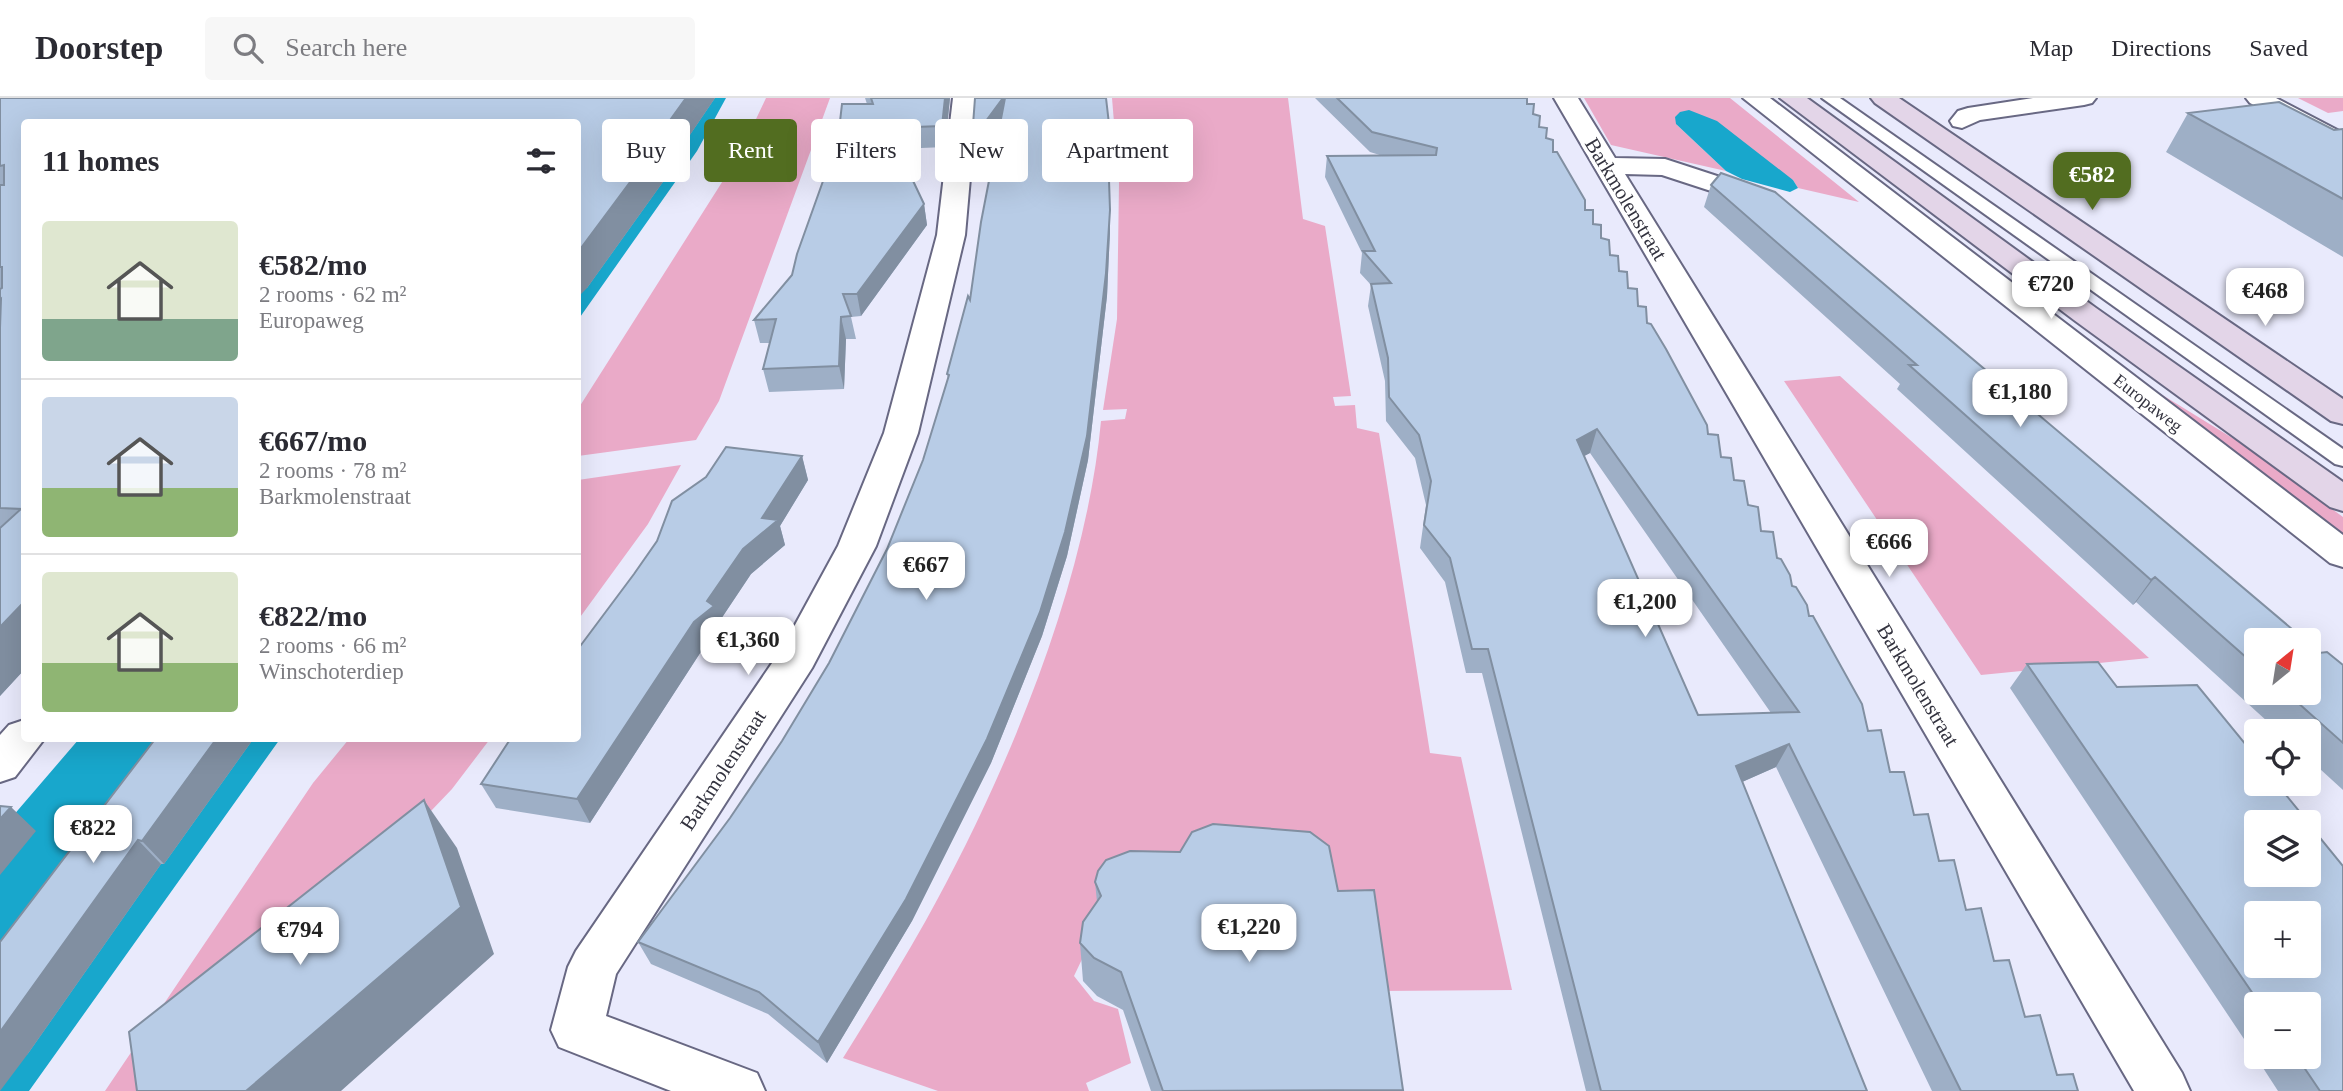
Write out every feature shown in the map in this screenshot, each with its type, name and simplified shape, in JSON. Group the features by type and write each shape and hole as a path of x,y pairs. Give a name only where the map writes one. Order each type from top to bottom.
{"main road":[{"name":"Europaweg","path":"1792,98 2063,298 2343,499"},
{"path":"1882,98 2343,414"},
{"path":"1962,121 1961,133 1964,139 1999,178"}],"street":[{"name":"Barkmolenstraat","path":"738,1091 577,1030 593,967 798,657 857,546 901,433 951,235 965,98"},
{"name":"Barkmolenstraat","path":"1566,98 2163,1091"},
{"name":"Europaweg","path":"1755,98 2343,554"},
{"path":"1962,121 1967,116 2000,104 2084,98"},
{"path":"2258,98 2343,144"},
{"path":"1606,166 1665,167 1778,206 1788,214"},
{"path":"0,765 21,740"}],"lane":[{"path":"1830,98 2343,459"}],"shaded area":[{"path":"766,98 830,98 822,119 811,119 811,150 719,401 696,440 581,456 581,404 722,182 797,182 797,119 756,119"},
{"path":"1112,98 1288,98 1303,219 1325,226 1351,396 1333,397 1335,406 1355,405 1357,428 1379,433 1430,753 1461,757 1512,990 1380,991 1084,955 1074,976 1094,1001 1118,1009 1131,1063 1086,1083 1089,1091 938,1091 843,1058 925,922 955,866 1012,744 1060,614 1092,484 1101,421 1125,419 1127,409 1103,410 1117,319 1119,182 1193,182 1193,119 1114,119"},
{"path":"1584,98 1730,98 1859,202 1798,188 1793,180 1676,124 1726,171 1611,145"},
{"path":"2298,98 2343,98 2343,111 2328,113"},
{"path":"1840,376 2149,658 1981,675 1784,381"},
{"path":"2138,380 2247,447 2343,517 2343,534"},
{"path":"681,465 648,524 581,616 581,480"},
{"path":"347,742 488,742 452,789 163,1091 105,1091 313,783"}],"water":[{"path":"616,98 726,98 715,119 704,119 704,138 690,161 690,119 602,119 602,182 675,182 581,316 581,144"},
{"path":"1689,110 1717,121 1793,180 1798,188 1790,192 1742,179 1726,171 1676,124 1675,117 1680,112"},
{"path":"76,742 278,742 29,1091 0,1091 0,831"}],"building":[{"path":"0,98 686,98 671,119 602,119 602,182 630,182 581,248 581,119 21,119 21,509 0,508 0,185 4,185 4,165 0,166"},
{"path":"871,98 945,98 943,119 935,119 935,126 921,127 921,119 840,119 842,104 873,104"},
{"path":"975,98 1003,98 987,119 973,119"},
{"path":"1005,98 1106,98 1108,119 1042,119 1042,182 1109,182 1106,273 1087,436 1065,532 1040,612 987,739 906,899 818,1042 759,992 638,942 730,818 782,741 829,663 887,549 923,460 949,375 947,374 968,296 970,300 989,182 1028,182 1028,119 1001,119"},
{"path":"1337,98 1527,98 1527,104 1534,104 1533,114 1540,116 1539,127 1547,128 1546,138 1553,140 1553,152 1557,152 1585,200 1585,210 1593,210 1593,224 1601,225 1601,238 1609,240 1610,255 1618,256 1619,271 1627,272 1628,288 1637,289 1638,306 1646,307 1647,323 1651,324 1666,349 1707,425 1708,434 1718,435 1721,457 1731,458 1734,480 1744,481 1748,505 1758,507 1761,531 1773,532 1777,558 1781,559 1790,575 1792,586 1796,587 1807,605 1809,616 1813,616 1862,704 1868,731 1881,730 1890,772 1904,772 1914,815 1928,814 1939,861 1954,860 1966,910 1981,908 1994,961 2009,960 2025,1017 2040,1015 2057,1075 2073,1074 2078,1091 1961,1091 1789,744 1736,766 1867,1091 1601,1091 1488,649 1472,649 1450,558 1424,525 1431,481 1419,435 1389,397 1388,358 1371,284 1391,283 1363,251 1375,251 1327,156 1436,155 1437,148 1372,132","holes":["1597,429 1799,712 1698,715 1577,440"]},
{"path":"2279,102 2334,130 2343,129 2343,199 2188,113"},
{"path":"1721,173 1775,192 2291,628 2244,628 2244,655 2155,577 2151,580 1909,365 1917,365 1711,185"},
{"path":"823,182 914,182 924,204 857,294 843,294 851,316 841,317 839,366 763,369 776,319 754,320 792,275"},
{"path":"726,447 802,456 762,518 778,520 743,549 707,601 714,606 694,622 577,799 481,784 508,742 581,742 581,645 657,541 672,501 706,477"},
{"path":"21,509 21,605 0,627 0,528"},
{"path":"2327,652 2343,665 2343,743 2321,723 2321,719 2316,719 2300,705 2321,705 2321,653"},
{"path":"2098,662 2117,687 2197,685 2244,742 2244,796 2287,796 2298,810 2244,810 2244,887 2321,887 2321,839 2343,866 2343,1091 2320,1091 2305,1069 2321,1069 2321,992 2252,992 2027,664"},
{"path":"153,742 214,742 142,841 138,840 0,1032 0,942"},
{"path":"424,800 461,907 246,1091 137,1091 129,1032"},
{"path":"0,806 11,807 0,819"},
{"path":"1213,824 1310,832 1329,846 1338,891 1374,890 1403,1090 1163,1091 1121,972 1094,958 1080,943 1083,922 1101,896 1095,882 1098,871 1106,860 1130,851 1180,852 1192,832"}]}
